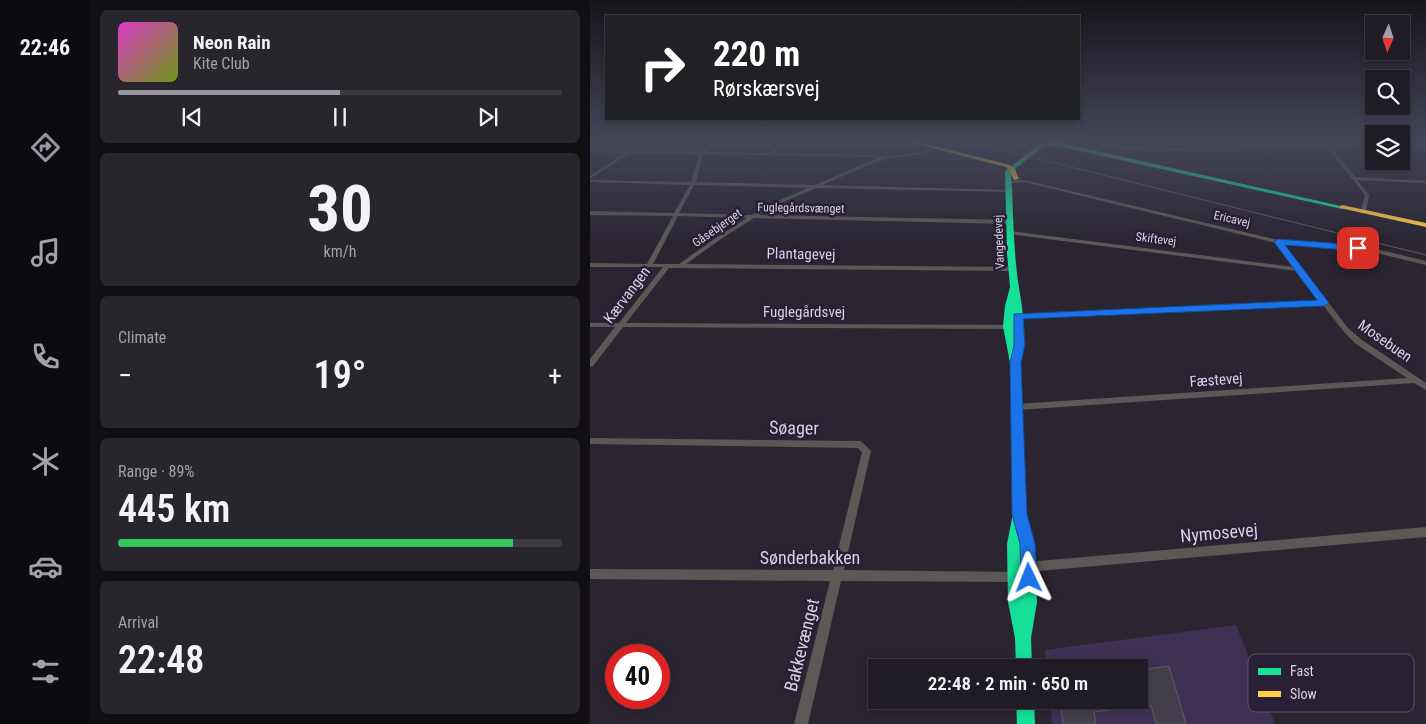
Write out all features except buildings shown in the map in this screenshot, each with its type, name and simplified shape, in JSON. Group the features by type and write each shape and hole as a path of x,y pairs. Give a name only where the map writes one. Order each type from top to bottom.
{"street":[{"name":"Kærvangen","path":"649,265 693,183 695,176"},
{"name":"Gåsebjerget","path":"681,265 751,216 839,176"},
{"path":"1012,186 1020,176"},
{"path":"1198,176 1426,225"},
{"path":"1353,178 1426,182"},
{"path":"1353,178 1368,197 1364,212"},
{"name":"Ericavej","path":"590,180 817,186 1012,186 1036,184 1278,242 1372,250 1426,263"},
{"name":"Vangedevej","path":"1012,186 1012,269 1013,288 1018,301 1014,321 1020,345 1015,363 1020,514 1014,544 1015,602 1024,638"},
{"name":"Fuglegårdsvænget","path":"590,213 1011,222"},
{"name":"Skiftevej","path":"1011,233 1297,269"},
{"name":"Mosebuen","path":"1278,242 1346,330 1359,342 1426,387"},
{"name":"Plantagevej","path":"590,265 1012,269"},
{"name":"Kærvangen","path":"590,364 667,266"},
{"name":"Fuglegårdsvej","path":"590,325 1014,321 1324,303"},
{"name":"Fæstevej","path":"1017,408 1416,380"},
{"name":"Søager","path":"590,441 860,445 867,451 837,575"},
{"name":"Vangedevej","path":"1020,514 1028,544 1030,602 1024,638 1024,659"},
{"name":"Nymosevej","path":"1029,572 1426,532"},
{"name":"Sønderbakken","path":"590,574 837,575 1029,572"},
{"name":"Bakkevænget","path":"801,724 837,575"},
{"path":"1025,709 1026,724"}],"shaded area":[{"path":"1236,625 1248,655 1248,712 1270,712 1275,724 1052,724 1051,709 1148,709 1148,659 1046,659 1045,650"}],"tram line":[{"path":"1106,176 1426,255"}],"traffic: fast":[{"path":"1008,176 1010,239 1019,330 1016,361"},
{"path":"1201,176 1342,207"},
{"path":"1013,288 1009,306 1008,326 1015,363 1020,513 1014,544 1015,602 1023,638"},
{"path":"1021,517 1028,544 1030,602 1023,638 1024,659"},
{"path":"1025,709 1026,724"}],"traffic: slow":[{"path":"1342,207 1426,225"}],"route":[{"path":"1029,578 1028,544 1020,514 1015,363 1020,345 1018,316 1324,303 1278,242 1358,248"}]}
